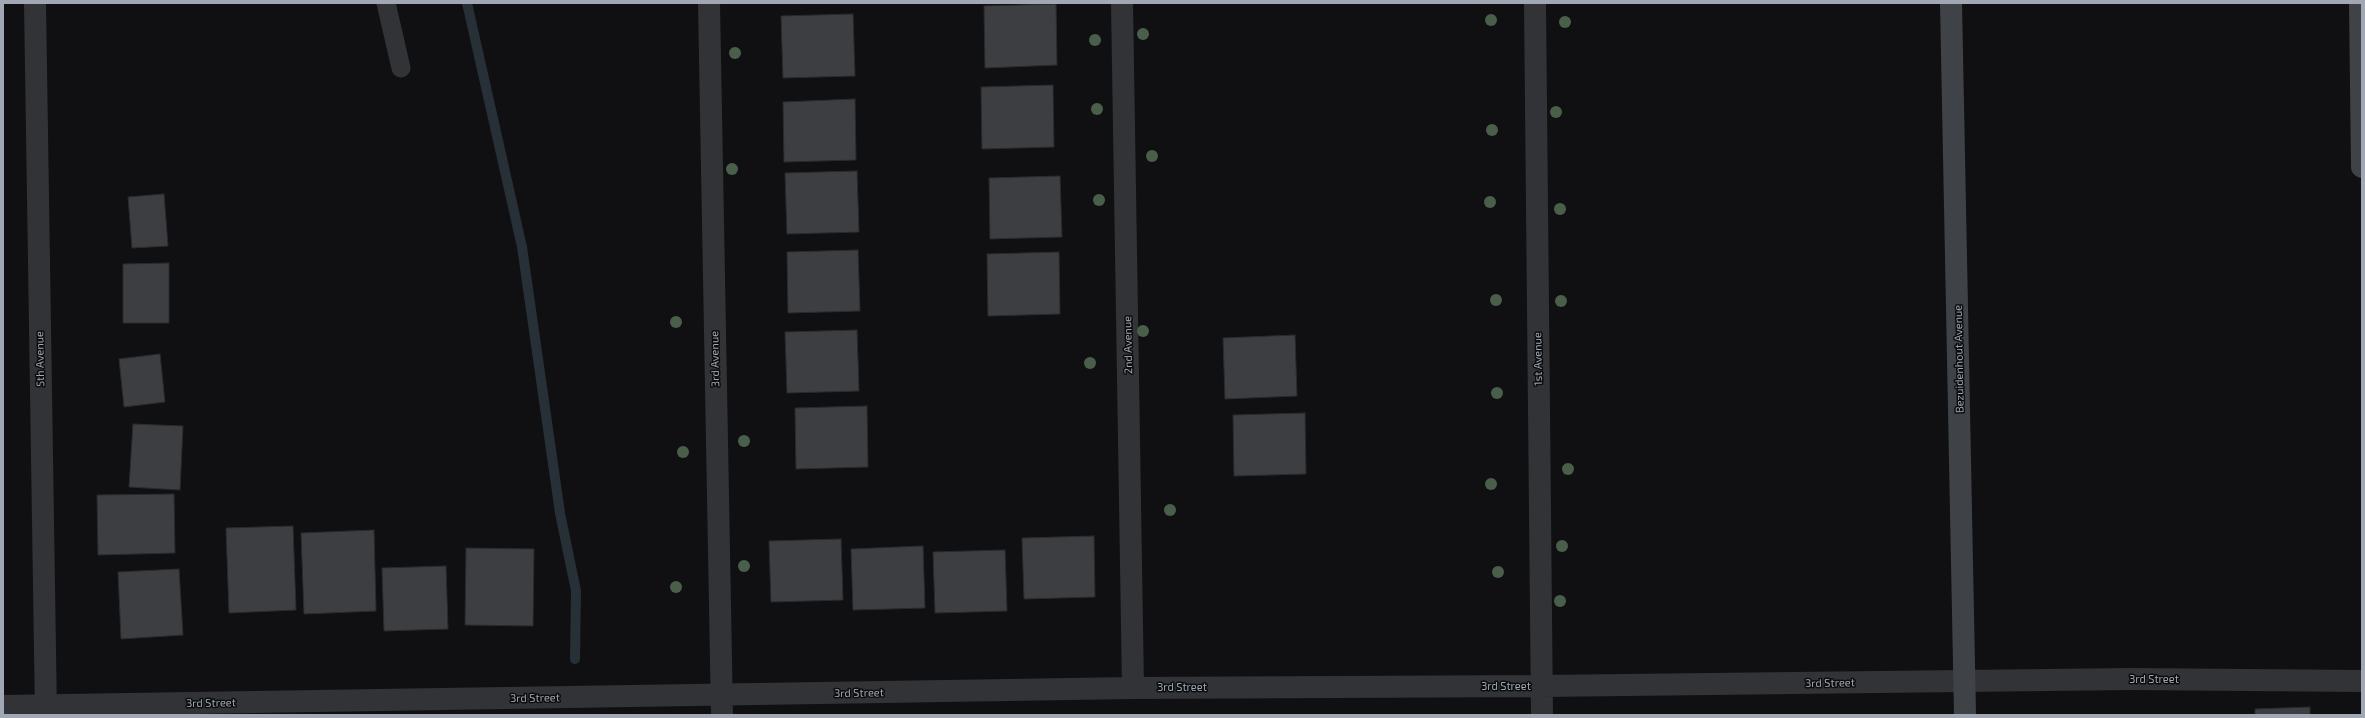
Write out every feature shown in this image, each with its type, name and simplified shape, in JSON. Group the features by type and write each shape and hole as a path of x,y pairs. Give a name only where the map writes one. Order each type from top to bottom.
{"street":[{"name":"5th Avenue","path":"34,3 46,710"},
{"name":"3rd Avenue","path":"709,3 722,705"},
{"name":"2nd Avenue","path":"1122,3 1133,688"},
{"name":"1st Avenue","path":"1535,3 1542,715"},
{"name":"Bezuidenhout Avenue","path":"1951,3 1965,715"},
{"path":"2360,3 2362,167"},
{"name":"3rd Street","path":"3,706 46,710 722,705 1133,688 1541,686 2131,679 2362,681"}],"lane":[{"path":"386,3 401,68"}],"building":[{"path":"1056,4 1057,65 985,68 984,6"},
{"path":"853,14 855,76 783,78 781,16"},
{"path":"1053,85 1054,147 982,149 981,87"},
{"path":"855,99 856,160 784,162 783,102"},
{"path":"857,171 859,232 787,234 785,173"},
{"path":"1060,176 1062,237 990,239 989,178"},
{"path":"164,194 168,246 132,248 128,197"},
{"path":"858,250 860,311 788,313 787,252"},
{"path":"1059,252 1060,314 988,316 987,254"},
{"path":"169,263 169,323 123,323 123,264"},
{"path":"857,330 859,391 787,393 785,332"},
{"path":"1295,335 1297,396 1225,399 1223,338"},
{"path":"160,354 165,402 124,407 119,359"},
{"path":"867,406 868,467 796,469 795,408"},
{"path":"1305,413 1306,474 1234,476 1233,415"},
{"path":"133,424 183,426 180,490 129,487"},
{"path":"174,494 175,553 98,555 97,495"},
{"path":"293,526 296,610 229,613 226,528"},
{"path":"374,530 376,611 304,614 301,533"},
{"path":"1094,536 1095,597 1024,599 1022,538"},
{"path":"841,539 843,600 771,602 769,541"},
{"path":"923,546 925,608 853,610 851,549"},
{"path":"466,548 534,549 533,626 465,625"},
{"path":"1005,550 1007,611 935,613 933,552"},
{"path":"446,566 448,629 384,631 382,568"},
{"path":"179,569 183,635 121,639 118,572"},
{"path":"2310,707 2310,715 2255,715 2255,709"}],"waterway":[{"path":"467,3 522,247 560,513 576,591 575,659"}]}
